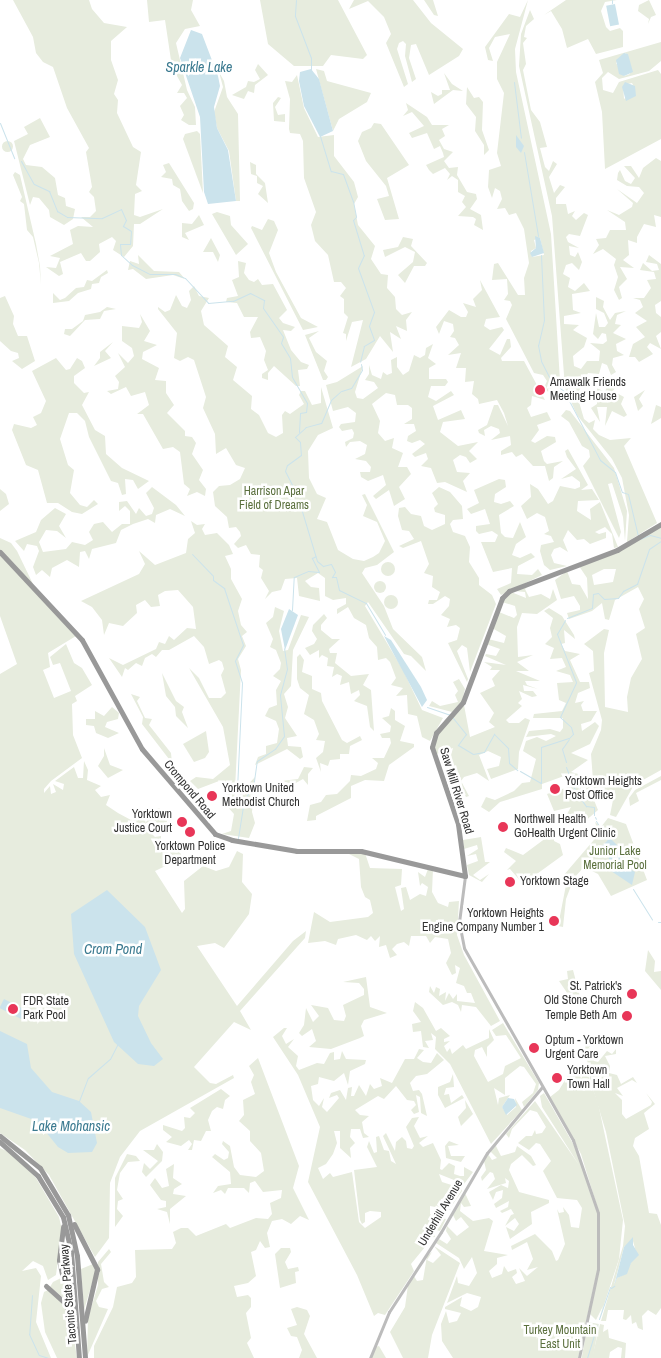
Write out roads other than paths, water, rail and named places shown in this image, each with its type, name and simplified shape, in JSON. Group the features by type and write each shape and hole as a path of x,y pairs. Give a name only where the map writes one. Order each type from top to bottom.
{"highway":[{"name":"Saw Mill River Road","path":"465,869 458,824 432,747 436,733 466,696 502,598 509,591 617,550 661,524"},
{"name":"Crompond Road","path":"0,552 82,640 142,749 212,832 232,840 297,851 361,851 467,877"},
{"path":"456,873 465,869 467,877"},
{"name":"Taconic State Parkway","path":"0,1136 32,1160 57,1193 76,1244 81,1347 79,1358"},
{"name":"Taconic State Parkway","path":"0,1142 35,1171 58,1206 71,1252 81,1347 85,1358"},
{"path":"57,1193 97,1269 85,1316 81,1347"},
{"path":"58,1206 64,1231 59,1260 62,1274"},
{"path":"46,1286 70,1310 81,1347"}],"main road":[{"path":"467,877 459,922 464,948 580,1155 599,1219 597,1273 579,1358"},
{"name":"Underhill Avenue","path":"370,1358 389,1312 441,1232 487,1153 539,1094 542,1086"},
{"path":"539,1094 546,1092"}],"water":[{"path":"615,4 619,25 610,26 606,6"},
{"name":"Sparkle Lake","path":"191,30 202,34 218,76 220,86 214,107 217,128 228,150 236,201 208,204 204,192 200,117 180,58"},
{"path":"624,53 628,54 633,72 624,76 619,74 616,60"},
{"path":"311,69 319,79 333,131 320,137 304,106 299,81 300,72"},
{"path":"625,82 635,86 636,96 626,101 622,87"},
{"path":"516,135 524,146 521,153 516,147"},
{"path":"535,236 540,238 544,253 532,257 530,253 536,248"},
{"path":"289,609 298,615 285,650 281,629"},
{"path":"384,636 391,640 421,687 427,700 422,707"},
{"path":"610,838 623,851 622,865 635,872 632,885 608,869 609,857 602,846"},
{"name":"Crom Pond","path":"107,890 145,927 161,970 139,1006 138,1016 151,1043 163,1059 154,1066 138,1064 114,1042 74,954 71,914"},
{"name":"FDR State Park Pool","path":"4,999 26,1010 22,1019 0,1008"},
{"name":"Lake Mohansic","path":"0,1031 27,1044 31,1068 52,1092 79,1101 91,1112 97,1143 92,1152 68,1153 58,1147 37,1121 0,1108"},
{"path":"508,1098 514,1099 517,1105 506,1115 502,1107"},
{"path":"633,1237 633,1245 639,1255 631,1263 627,1274 617,1278 614,1286 624,1247"}],"waterway":[{"path":"296,0 295,16 311,58 311,70"},
{"path":"514,82 521,138"},
{"path":"0,123 14,158"},
{"path":"320,136 331,171 343,174 353,201 356,217 353,220 364,255 358,268 374,312 369,326 374,340 364,346 360,362"},
{"path":"524,152 538,236"},
{"path":"21,161 34,184 49,191 57,211 67,217 102,218 121,209 126,220 123,226 131,231 130,244 120,244 121,255 132,265 150,274 175,274 185,278 208,303 233,301 250,293 264,300 263,308 283,337 281,343 290,358 292,377 307,403 306,412 300,413 299,432"},
{"path":"541,255 544,320 538,345 541,361 551,381 564,391 600,460 615,472 622,492 628,494 638,536"},
{"path":"361,364 362,370 351,388 341,391 331,400 321,423 306,427 295,437 300,442 301,455 287,465 285,471 294,489 289,499 301,508 317,561 323,566 331,564 335,572 332,577 336,577 339,590 366,603 385,635"},
{"path":"640,539 650,535 661,538"},
{"path":"567,618 592,608 593,594 598,593 604,599 618,598 623,591 637,584 649,549 661,541"},
{"path":"192,554 213,576 213,580 224,588 243,645 235,661 242,683 237,789 239,794 247,792"},
{"path":"292,610 294,577 308,571 319,572 312,558 316,556"},
{"path":"520,771 541,783 541,747 569,738 573,734 571,727 560,717 576,682 557,634 565,620"},
{"path":"238,838 244,799 253,788 257,761 275,749 284,736 280,695 287,669 284,648"},
{"path":"427,707 450,715"},
{"path":"453,718 466,734 458,745 473,754 484,752 494,734 508,748 509,763 517,770"},
{"path":"566,762 562,749 569,739"},
{"path":"566,767 575,791 586,806 594,807 594,815"},
{"path":"596,821 608,840"},
{"path":"633,889 652,919"},
{"path":"79,1101 88,1078 110,1059 117,1045"},
{"path":"599,1319 610,1287"},
{"path":"32,1295 29,1334 39,1355 48,1358"},
{"path":"587,1358 597,1326"}],"place":[{"name":"Amawalk Friends Meeting House","path":"540,390"},
{"name":"Yorktown Heights Post Office","path":"555,789"},
{"name":"Yorktown United Methodist Church","path":"212,796"},
{"name":"Yorktown Justice Court","path":"182,822"},
{"name":"Northwell Health GoHealth Urgent Clinic","path":"503,827"},
{"name":"Yorktown Police Department","path":"190,832"},
{"name":"Yorktown Stage","path":"510,882"},
{"name":"Yorktown Heights Engine Company Number 1","path":"554,921"},
{"name":"St. Patrick's Old Stone Church","path":"632,994"},
{"name":"FDR State Park Pool","path":"13,1009"},
{"name":"Temple Beth Am","path":"627,1016"},
{"name":"Optum - Yorktown Urgent Care","path":"534,1048"},
{"name":"Yorktown Town Hall","path":"557,1078"}],"park label":[{"name":"Harrison Apar Field of Dreams","path":"274,499"},
{"name":"Junior Lake Memorial Pool","path":"615,859"},
{"name":"Turkey Mountain East Unit","path":"560,1338"}]}
